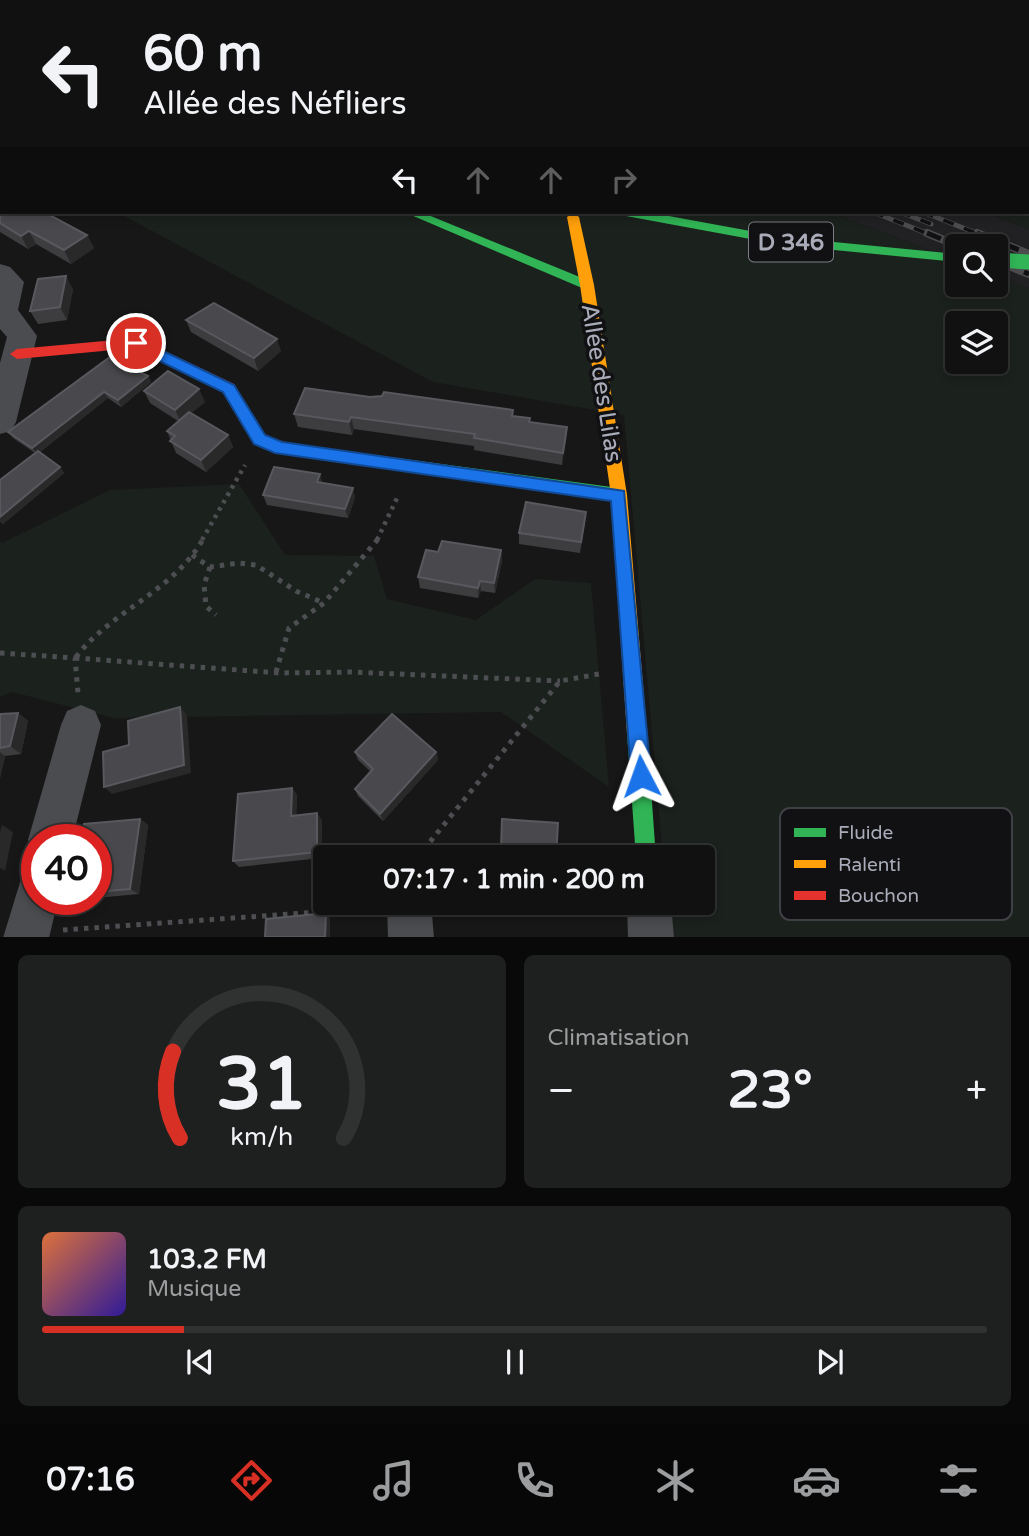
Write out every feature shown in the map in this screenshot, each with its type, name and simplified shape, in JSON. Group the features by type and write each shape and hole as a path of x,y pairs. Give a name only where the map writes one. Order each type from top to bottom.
{"street":[{"path":"415,214 587,285"},
{"name":"D 346","path":"637,214 783,241 945,257"},
{"name":"Allée des Lilas","path":"573,217 587,285 619,495 645,845"},
{"path":"1008,261 1029,262"},
{"path":"0,274 10,282 3,312 22,336 0,422"},
{"path":"17,354 136,343 229,388 260,440 280,448 619,495"},
{"path":"54,824 81,725"},
{"path":"650,915 651,937"}],"path":[{"path":"81,725 75,658 90,639 146,599 192,555 260,440"},
{"path":"276,672 289,628 324,603 375,544 409,466"},
{"path":"192,555 210,567 238,562 261,566 294,590 324,603"},
{"path":"210,567 204,584 206,606 216,615"},
{"path":"0,653 276,672 351,672 560,681 634,668"},
{"path":"428,845 560,681"},
{"path":"30,922 410,915"}],"shaded area":[{"path":"121,214 835,214 945,256 945,297 1008,297 1008,280 1029,288 1029,937 670,937 668,915 715,915 715,845 662,845 624,415 433,382"},
{"path":"835,214 989,214 1029,229 1029,288 1008,280 1008,234 945,234 945,256"},
{"path":"989,214 1029,214 1029,229"},
{"path":"239,484 285,555 374,556 387,599 476,620 535,579 591,583 609,787 501,712 114,718 12,692 0,697 0,540 2,543 110,490"}],"building":[{"path":"0,214 48,214 87,235 64,250 29,231 21,236 0,223"},
{"path":"66,276 60,307 30,311 38,279"},
{"path":"214,303 277,339 254,358 186,320"},
{"path":"110,357 148,376 118,400 104,392 32,448 8,432"},
{"path":"168,371 199,389 175,410 144,391"},
{"path":"305,388 370,397 382,396 384,392 513,410 512,416 530,418 529,422 567,427 563,453 474,438 475,434 351,417 349,422 294,414"},
{"path":"189,412 228,435 201,460 170,441 175,436 167,431"},
{"path":"38,451 60,467 0,517 0,480"},
{"path":"274,467 320,474 317,482 353,488 345,509 263,495"},
{"path":"526,502 586,512 581,542 519,533"},
{"path":"442,541 501,550 494,583 480,581 478,588 418,577 426,550 438,552"},
{"path":"180,707 184,765 104,787 103,752 129,745 128,721"},
{"path":"18,713 10,746 0,748 0,714"},
{"path":"392,714 436,752 380,814 355,789 373,769 355,752"},
{"path":"292,788 291,816 317,813 317,845 313,845 313,852 233,861 238,794"},
{"path":"140,819 130,889 112,891 112,824 84,824"},
{"path":"502,819 558,823 557,845 501,845"},
{"path":"326,915 325,937 265,937 266,919"}],"railway":[{"path":"878,214 931,235"},
{"path":"905,214 931,224"},
{"path":"928,214 978,234"},
{"path":"927,233 945,240"},
{"path":"977,233 1029,254"},
{"path":"1008,266 1029,274"}],"traffic: fast":[{"path":"415,214 587,285"},
{"path":"637,214 783,241 945,257"},
{"path":"1008,261 1029,262"},
{"path":"293,450 619,495"},
{"path":"637,733 645,845"}],"traffic: slow":[{"path":"573,217 587,285"},
{"path":"587,285 619,495 637,733"}],"traffic: jam":[{"path":"17,354 137,343 229,388 260,440 293,450"}],"route":[{"path":"136,343 229,388 260,440 280,448 619,495 641,776"}]}
